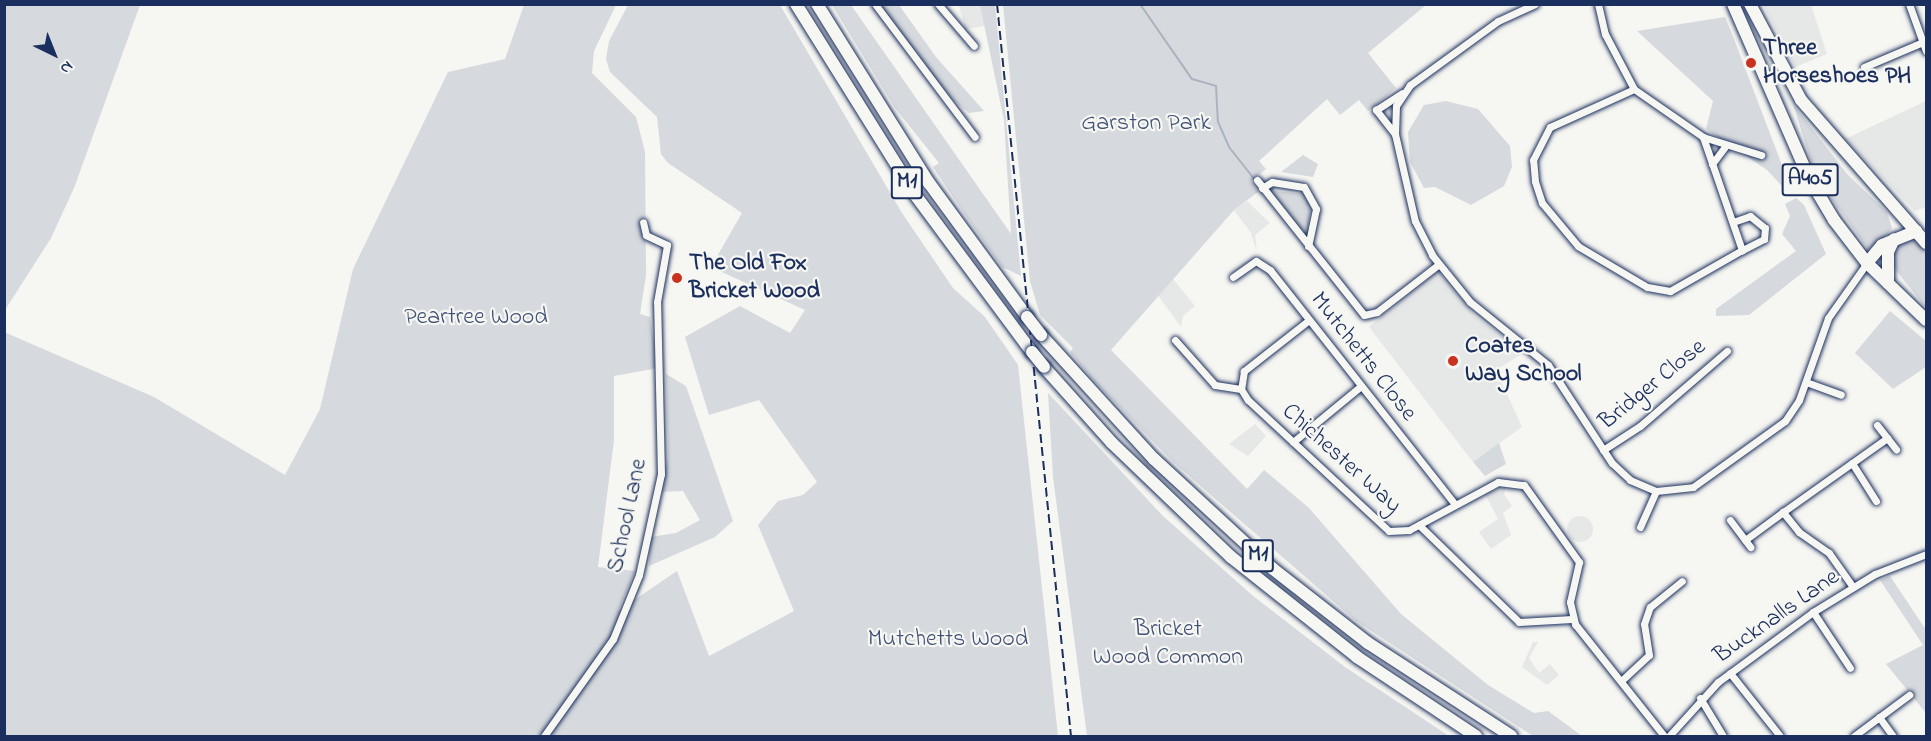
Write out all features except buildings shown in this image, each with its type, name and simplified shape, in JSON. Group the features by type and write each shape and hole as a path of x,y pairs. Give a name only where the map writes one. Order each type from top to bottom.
{"highway":[{"name":"M1","path":"796,4 916,196 1032,352 1112,443 1231,557 1357,657 1476,736"},
{"name":"M1","path":"817,4 929,183 1027,317 1147,452 1274,569 1384,655 1510,736"},
{"name":"A405","path":"1733,4 1809,178 1867,263 1926,320"},
{"path":"1741,24 1743,4"},
{"name":"A405","path":"1750,4 1801,100 1926,243"},
{"path":"1867,263 1894,238 1916,231"},
{"path":"1888,283 1888,252 1894,238"}],"street":[{"path":"875,4 975,137"},
{"path":"938,4 974,46"},
{"path":"1395,134 1376,110 1402,93 1485,29 1535,4"},
{"path":"1598,4 1605,34 1634,89 1702,137 1725,147 1761,155"},
{"path":"1909,4 1926,51"},
{"path":"1864,67 1923,42"},
{"path":"1634,89 1550,127 1533,160 1542,203 1578,246 1647,287 1670,291 1764,239 1765,228 1750,216 1733,222"},
{"path":"1402,93 1394,113 1395,134 1415,220 1439,264 1470,302 1548,365 1603,450 1621,473 1656,491 1687,488 1714,473 1785,421 1806,382 1828,318 1867,263"},
{"path":"1702,137 1742,250"},
{"path":"1712,164 1725,147"},
{"path":"1257,180 1359,312 1369,316 1439,264"},
{"path":"1262,188 1272,182 1304,188 1316,209 1308,246"},
{"name":"School Lane","path":"544,736 613,639 639,574 661,474 657,302 667,245 646,236 643,222"},
{"name":"Mutchetts Close","path":"1233,277 1256,261 1265,266 1454,504"},
{"path":"1175,340 1215,385 1242,389 1247,367 1309,320"},
{"name":"Bridger Close","path":"1603,450 1641,426 1727,351"},
{"path":"1806,382 1841,395"},
{"path":"1293,442 1361,386"},
{"name":"Chichester Way","path":"1242,389 1293,442 1389,531 1419,525 1498,482 1518,482 1532,491 1579,562 1570,602 1572,619"},
{"path":"1877,425 1896,449"},
{"path":"1745,540 1887,438"},
{"path":"1852,463 1876,501"},
{"path":"1640,527 1652,510 1656,491"},
{"path":"1784,512 1799,532 1829,553 1853,586"},
{"path":"1730,520 1750,547"},
{"path":"1419,525 1520,621 1572,619 1664,736"},
{"name":"Bucknalls Lane","path":"1669,736 1700,699 1730,673 1814,612 1853,586 1926,554"},
{"path":"1621,681 1649,655 1644,624 1650,607 1682,582"},
{"path":"1814,612 1850,668"},
{"path":"1730,673 1780,736"},
{"path":"1854,736 1909,695"},
{"path":"1700,699 1723,736"},
{"path":"1879,717 1893,736"}],"shaded area":[{"path":"959,5 980,5 985,26 965,29"},
{"path":"1763,5 1811,5 1827,54 1795,67"},
{"path":"1926,101 1926,207 1915,211 1845,139"},
{"path":"1247,201 1270,223 1255,235 1257,252 1251,233 1234,210"},
{"name":"Coates Way School","path":"1438,272 1476,317 1525,352 1496,370 1522,427 1473,462 1369,327"},
{"path":"1172,278 1195,306 1183,316 1181,327 1157,294"},
{"path":"1255,424 1266,436 1248,456 1229,444"},
{"path":"1506,487 1504,494 1512,506 1503,513 1511,535 1491,549 1479,532 1498,519 1485,494"},
{"path":"1580,516 1589,520 1593,529 1589,538 1580,542 1571,538 1567,529 1571,520"},
{"path":"1533,642 1538,642 1529,658 1539,673 1550,664 1559,675 1547,685 1522,667"}],"green space":[{"path":"4,5 140,5 74,188 51,238 5,310"},
{"path":"524,5 616,5 594,51 592,73 636,117 645,152 646,275 640,314 650,317 658,368 614,376 614,440 598,567 635,571 618,611 677,571 709,656 794,611 758,525 778,501 803,495 817,482 759,400 709,415 685,337 740,306 790,333 805,310 711,267 742,213 668,163 661,154 657,117 610,72 606,59 609,41 628,5 780,5 902,213 953,288 985,317 1018,365 1058,736 5,736 4,332 154,397 285,475 320,409 353,269 448,72 505,59"},
{"path":"832,5 851,5 1011,234 1004,120 980,5 995,5 1021,276 1002,267 965,215 933,167 939,163 895,108"},
{"path":"879,5 899,5 936,57 984,111 969,113 941,90"},
{"name":"Garston Park","path":"1003,5 1426,5 1368,53 1396,88 1368,111 1359,100 1340,115 1327,99 1259,161 1266,169 1251,181 1258,192 1234,210 1111,350 1247,489 1264,470 1309,508 1401,614 1488,685 1534,713 1548,711 1582,736 1533,736 1356,621 1173,462 1095,382 1070,352 1073,348 1040,315 1030,281"},
{"path":"1725,17 1790,186 1781,185 1767,170 1706,129 1713,101 1637,31"},
{"path":"1446,101 1478,109 1510,146 1512,167 1504,186 1471,205 1435,187 1424,188 1410,162 1408,132 1424,105"},
{"path":"1793,104 1847,174 1887,212 1892,228 1881,242 1868,249 1816,177"},
{"path":"1303,155 1318,164 1313,177 1281,172"},
{"path":"1273,186 1274,191 1304,194 1311,202 1307,239 1268,189"},
{"path":"1796,198 1804,205 1826,254 1749,315 1716,316 1716,309 1796,251 1782,234 1790,216 1785,204"},
{"path":"1913,237 1926,248 1926,308 1891,264 1898,242"},
{"path":"1890,311 1926,341 1926,367 1893,389 1855,353"},
{"path":"666,374 686,386 733,521 715,537 649,566 650,537 676,533 700,520 683,491 659,492 668,458"},
{"name":"Bricket Wood Common","path":"1048,393 1163,516 1252,595 1345,667 1449,736 1087,736 1053,477"},
{"path":"1499,443 1506,464 1485,476 1473,462"},
{"path":"1890,576 1926,630 1926,713 1886,664 1923,645 1880,580"}],"waterway":[{"path":"1140,4 1192,79 1216,86 1218,122 1229,147 1255,180"}],"railway":[{"path":"997,4 1071,736"}],"place":[{"name":"Three Horseshoes PH","path":"1751,63"},
{"name":"The Old Fox Bricket Wood","path":"677,278"},
{"name":"Coates Way School","path":"1453,361"}],"park label":[{"name":"Peartree Wood","path":"476,318"},
{"name":"Mutchetts Wood","path":"948,640"}]}
